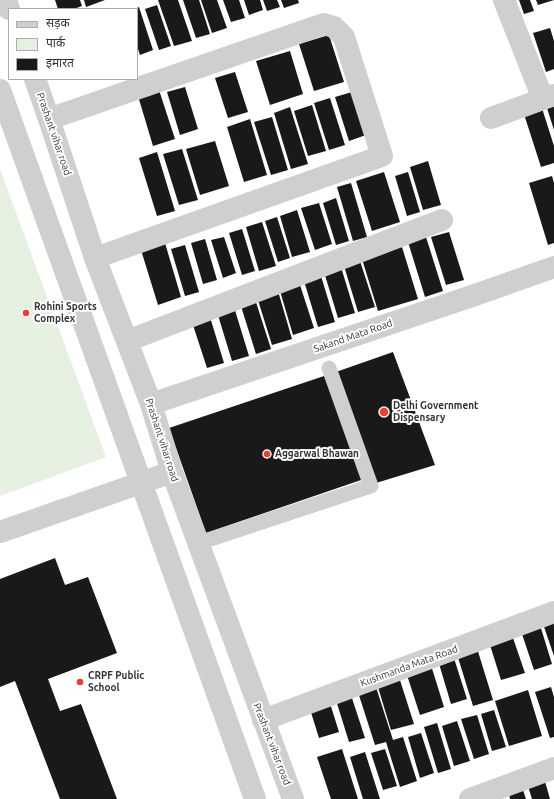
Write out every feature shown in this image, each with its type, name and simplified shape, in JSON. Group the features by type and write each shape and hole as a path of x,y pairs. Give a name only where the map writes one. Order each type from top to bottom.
{"street":[{"path":"490,118 548,97 504,0"},
{"path":"49,119 324,24 334,27 344,37 382,156 95,258"},
{"name":"Prashant vihar road","path":"35,80 95,258 151,404 172,472 293,799"},
{"path":"0,90 255,799"},
{"path":"127,341 442,220"},
{"name":"Sakand Mata Road","path":"151,404 554,267"},
{"path":"0,532 172,472"},
{"name":"Kushmanda Mata Road","path":"263,720 554,612"},
{"path":"470,799 554,768"}],"lane":[{"path":"199,543 371,486 329,368"}],"green space":[{"name":"Rohini Sports Complex","path":"0,169 106,457 0,496"}],"building":[{"path":"55,0 80,0 82,6 77,8 58,8"},
{"path":"84,0 105,0 86,7"},
{"path":"158,0 178,0 192,41 174,46"},
{"path":"183,0 199,0 210,34 196,38"},
{"path":"201,0 217,0 227,28 212,33"},
{"path":"223,0 239,0 245,18 231,22"},
{"path":"244,0 260,0 263,10 249,15"},
{"path":"263,0 277,0 280,7 267,11"},
{"path":"281,0 298,0 299,3 284,8"},
{"path":"519,0 530,0 534,11 524,14"},
{"path":"536,0 554,0 538,5"},
{"path":"157,5 171,46 159,50 145,9"},
{"path":"139,7 153,50 140,55 138,49 137,8"},
{"path":"550,28 554,41 554,69 546,72 533,33"},
{"path":"329,35 344,82 314,91 299,44"},
{"path":"290,51 303,94 270,105 256,61"},
{"path":"235,72 248,112 228,118 215,78"},
{"path":"185,87 198,129 180,135 167,92"},
{"path":"159,90 175,139 153,146 138,96"},
{"path":"352,92 366,135 349,141 335,97"},
{"path":"330,98 345,145 329,150 314,103"},
{"path":"554,102 554,130 546,105"},
{"path":"312,105 326,151 308,156 294,111"},
{"path":"541,105 554,146 554,163 541,167 523,111"},
{"path":"290,107 308,164 291,169 274,113"},
{"path":"272,117 288,170 271,175 254,122"},
{"path":"250,119 267,175 244,182 227,127"},
{"path":"215,141 229,186 200,195 186,149"},
{"path":"182,149 198,200 179,205 163,154"},
{"path":"157,152 175,211 157,216 139,158"},
{"path":"428,161 441,205 423,210 410,167"},
{"path":"384,172 400,222 372,231 356,181"},
{"path":"408,172 420,212 407,216 395,176"},
{"path":"552,176 554,183 554,243 548,245 529,183"},
{"path":"351,183 367,237 353,241 337,187"},
{"path":"336,198 349,241 336,245 323,203"},
{"path":"319,203 332,244 315,250 301,208"},
{"path":"297,210 310,252 292,257 280,216"},
{"path":"277,217 290,258 278,262 265,221"},
{"path":"262,222 276,266 259,271 246,227"},
{"path":"242,229 255,271 242,275 229,233"},
{"path":"449,232 464,280 446,285 431,237"},
{"path":"224,237 236,273 223,278 211,240"},
{"path":"426,237 443,291 425,297 408,242"},
{"path":"205,239 217,280 203,284 191,243"},
{"path":"165,243 181,297 158,305 141,250"},
{"path":"185,245 199,292 185,296 171,249"},
{"path":"402,247 418,299 378,311 362,259"},
{"path":"360,261 375,307 358,312 344,266"},
{"path":"341,267 355,313 338,318 324,272"},
{"path":"321,276 335,322 318,327 304,281"},
{"path":"300,285 314,328 293,335 280,291"},
{"path":"278,291 292,339 272,345 257,297"},
{"path":"255,299 271,349 256,354 240,303"},
{"path":"234,307 249,356 232,361 217,312"},
{"path":"210,317 224,363 207,368 192,322"},
{"path":"393,352 435,465 376,483 333,373"},
{"name":"Aggarwal Bhawan","path":"327,375 364,479 206,533 169,428"},
{"path":"55,558 65,585 88,577 117,653 48,679 60,711 81,704 117,799 60,799 15,681 0,687 0,579"},
{"path":"554,618 554,656 542,621"},
{"path":"540,625 552,664 534,670 521,631"},
{"path":"513,638 525,673 501,680 490,645"},
{"path":"476,645 493,700 473,706 456,651"},
{"path":"452,652 467,699 451,704 437,657"},
{"path":"430,662 444,707 420,715 405,669"},
{"path":"399,677 414,724 391,730 377,684"},
{"path":"374,681 393,740 403,737 417,781 400,787 386,742 375,745 356,686"},
{"path":"551,687 554,697 554,737 550,738 535,692"},
{"path":"528,690 542,736 509,746 495,701"},
{"path":"350,692 365,738 349,742 335,697"},
{"path":"329,700 339,732 319,738 309,706"},
{"path":"494,710 506,747 492,751 481,714"},
{"path":"477,715 489,754 474,759 461,719"},
{"path":"457,721 470,761 454,766 442,726"},
{"path":"437,723 451,769 438,773 424,727"},
{"path":"421,733 434,773 420,778 408,737"},
{"path":"342,749 358,799 331,799 317,757"},
{"path":"385,749 397,786 383,790 371,753"},
{"path":"365,752 380,799 363,799 350,757"},
{"path":"544,778 550,799 532,799 527,783"},
{"path":"523,790 526,799 510,799 509,794"}],"place":[{"name":"Rohini Sports Complex","path":"26,313"},
{"name":"Delhi Government Dispensary","path":"384,412"},
{"name":"Aggarwal Bhawan","path":"267,454"},
{"name":"CRPF Public School","path":"80,682"}]}
